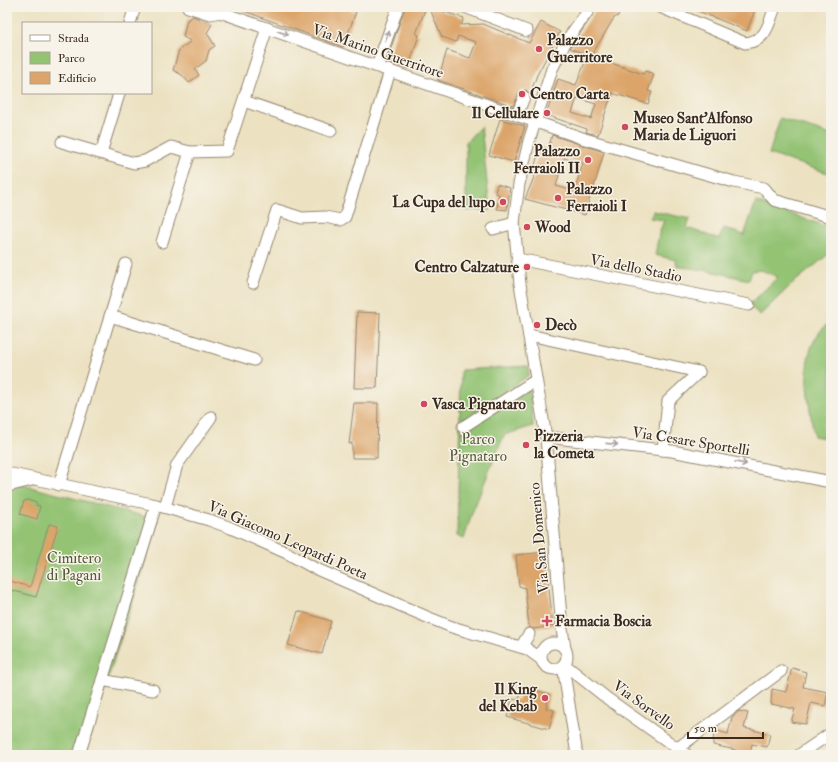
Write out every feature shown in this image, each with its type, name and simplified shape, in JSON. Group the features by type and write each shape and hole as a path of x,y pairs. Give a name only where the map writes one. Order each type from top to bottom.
{"street":[{"path":"130,22 134,7"},
{"name":"Via Marino Guerritore","path":"188,7 210,14 221,9 268,28 585,139 734,182 764,188 774,200 831,217"},
{"path":"377,66 398,7"},
{"path":"465,7 527,31"},
{"name":"Via San Domenico","path":"577,755 563,661 562,629 546,437 520,284 514,223 519,184 529,140 552,70 566,41 591,7"},
{"path":"660,7 745,43 755,42 763,36 775,7"},
{"path":"62,142 134,163 145,161 171,147 190,152 227,151 268,28"},
{"path":"253,283 276,210 302,218 324,217 340,220 345,217 390,71"},
{"path":"100,153 119,94"},
{"path":"517,115 524,97"},
{"path":"244,101 331,131"},
{"path":"162,242 190,152"},
{"path":"493,229 514,223"},
{"name":"Via dello Stadio","path":"518,259 749,305"},
{"path":"59,485 126,264"},
{"path":"110,316 254,360"},
{"path":"529,335 699,372 668,401 663,450"},
{"path":"463,427 536,380"},
{"path":"79,755 102,680 160,506 176,465 211,417"},
{"name":"Via Cesare Sportelli","path":"546,437 663,450 778,470 831,482"},
{"name":"Via Giacomo Leopardi Poeta","path":"7,473 33,480 160,506 231,528 342,580 452,627 524,648"},
{"path":"7,484 12,485 33,480"},
{"path":"541,659 541,653 562,629"},
{"path":"524,648 529,634"},
{"path":"524,648 549,645"},
{"path":"524,648 541,659 545,666 563,661 549,645"},
{"name":"Via Sorvello","path":"563,661 608,699 687,755"},
{"path":"678,748 781,671"},
{"path":"102,680 153,690"},
{"path":"799,755 831,733"}],"green space":[{"path":"780,118 831,135 831,174 769,154"},
{"path":"481,126 490,210 466,210 466,142"},
{"path":"756,202 831,228 831,252 791,285 760,315 749,305 778,277 761,270 752,271 749,280 710,271 677,266 676,260 655,255 659,234 664,220 650,218 653,211 690,219 687,228 719,239 724,228 744,235"},
{"path":"831,321 831,439 814,436 807,390 807,374 808,359 812,345 819,332"},
{"name":"Parco Pignataro","path":"528,366 529,375 461,422 461,433 530,388 533,426 504,435 472,513 464,539 457,536 461,370"},
{"name":"Cimitero di Pagani","path":"7,481 158,520 84,755 7,755"}],"building":[{"path":"233,7 340,7 356,12 343,47"},
{"path":"405,7 426,7 416,34 419,35 408,69 386,62"},
{"path":"429,7 464,18 461,25 483,24 529,43 541,22 560,32 537,75 530,94 526,90 521,91 513,106 438,80 447,50 470,58 476,42 458,36 456,42 442,37"},
{"path":"598,7 619,7 618,16 614,18 591,56 643,74 645,71 654,74 648,91 652,92 648,104 612,93 598,135 586,132 587,129 546,115 558,79 576,85 588,55 570,48","holes":["577,98 596,104 591,119 572,113"]},
{"path":"688,7 756,7 747,31"},
{"path":"193,16 212,24 207,33 215,46 209,50 206,61 195,69 199,75 189,83 182,75 173,70 179,50 191,41 183,37 187,20"},
{"path":"500,119 525,126 514,162 489,155"},
{"path":"552,135 604,152 585,215 525,199 537,170 534,169 540,147 548,149","holes":["564,158 583,163 574,191 556,186"]},
{"name":"La Cupa del lupo","path":"497,184 510,188 507,210 497,209 499,194 495,193"},
{"path":"357,312 380,313 377,388 354,388"},
{"path":"354,403 378,403 377,458 352,458 352,443 349,444"},
{"path":"27,500 37,503 36,505 40,506 37,519 20,514 24,501"},
{"path":"49,524 58,526 36,597 7,589 7,580 30,587"},
{"path":"545,552 553,626 533,629 529,627 525,588 519,586 516,555"},
{"path":"298,611 331,621 322,654 288,645"},
{"path":"792,668 806,672 803,687 828,692 825,706 811,703 806,724 791,722 795,709 771,704 772,689 786,692"},
{"path":"522,686 549,694 546,708 554,710 549,729 507,717 512,699 519,700"},
{"path":"739,711 748,713 744,728 770,734 767,747 752,744 750,755 735,755 736,750 713,745 714,730 728,734 732,717"}],"place":[{"name":"Palazzo Guerritore","path":"539,49"},
{"name":"Centro Carta","path":"522,94"},
{"name":"Il Cellulare","path":"547,113"},
{"name":"Museo Sant'Alfonso Maria de Liguori","path":"625,127"},
{"name":"Palazzo Ferraioli II","path":"588,160"},
{"name":"Palazzo Ferraioli I","path":"558,198"},
{"name":"La Cupa del lupo","path":"503,202"},
{"name":"Wood","path":"527,227"},
{"name":"Centro Calzature","path":"527,267"},
{"name":"Decò","path":"537,325"},
{"name":"Vasca Pignataro","path":"424,404"},
{"name":"Pizzeria la Cometa","path":"526,445"},
{"name":"Farmacia Boscia","path":"547,621"},
{"name":"Il King del Kebab","path":"545,698"}]}
